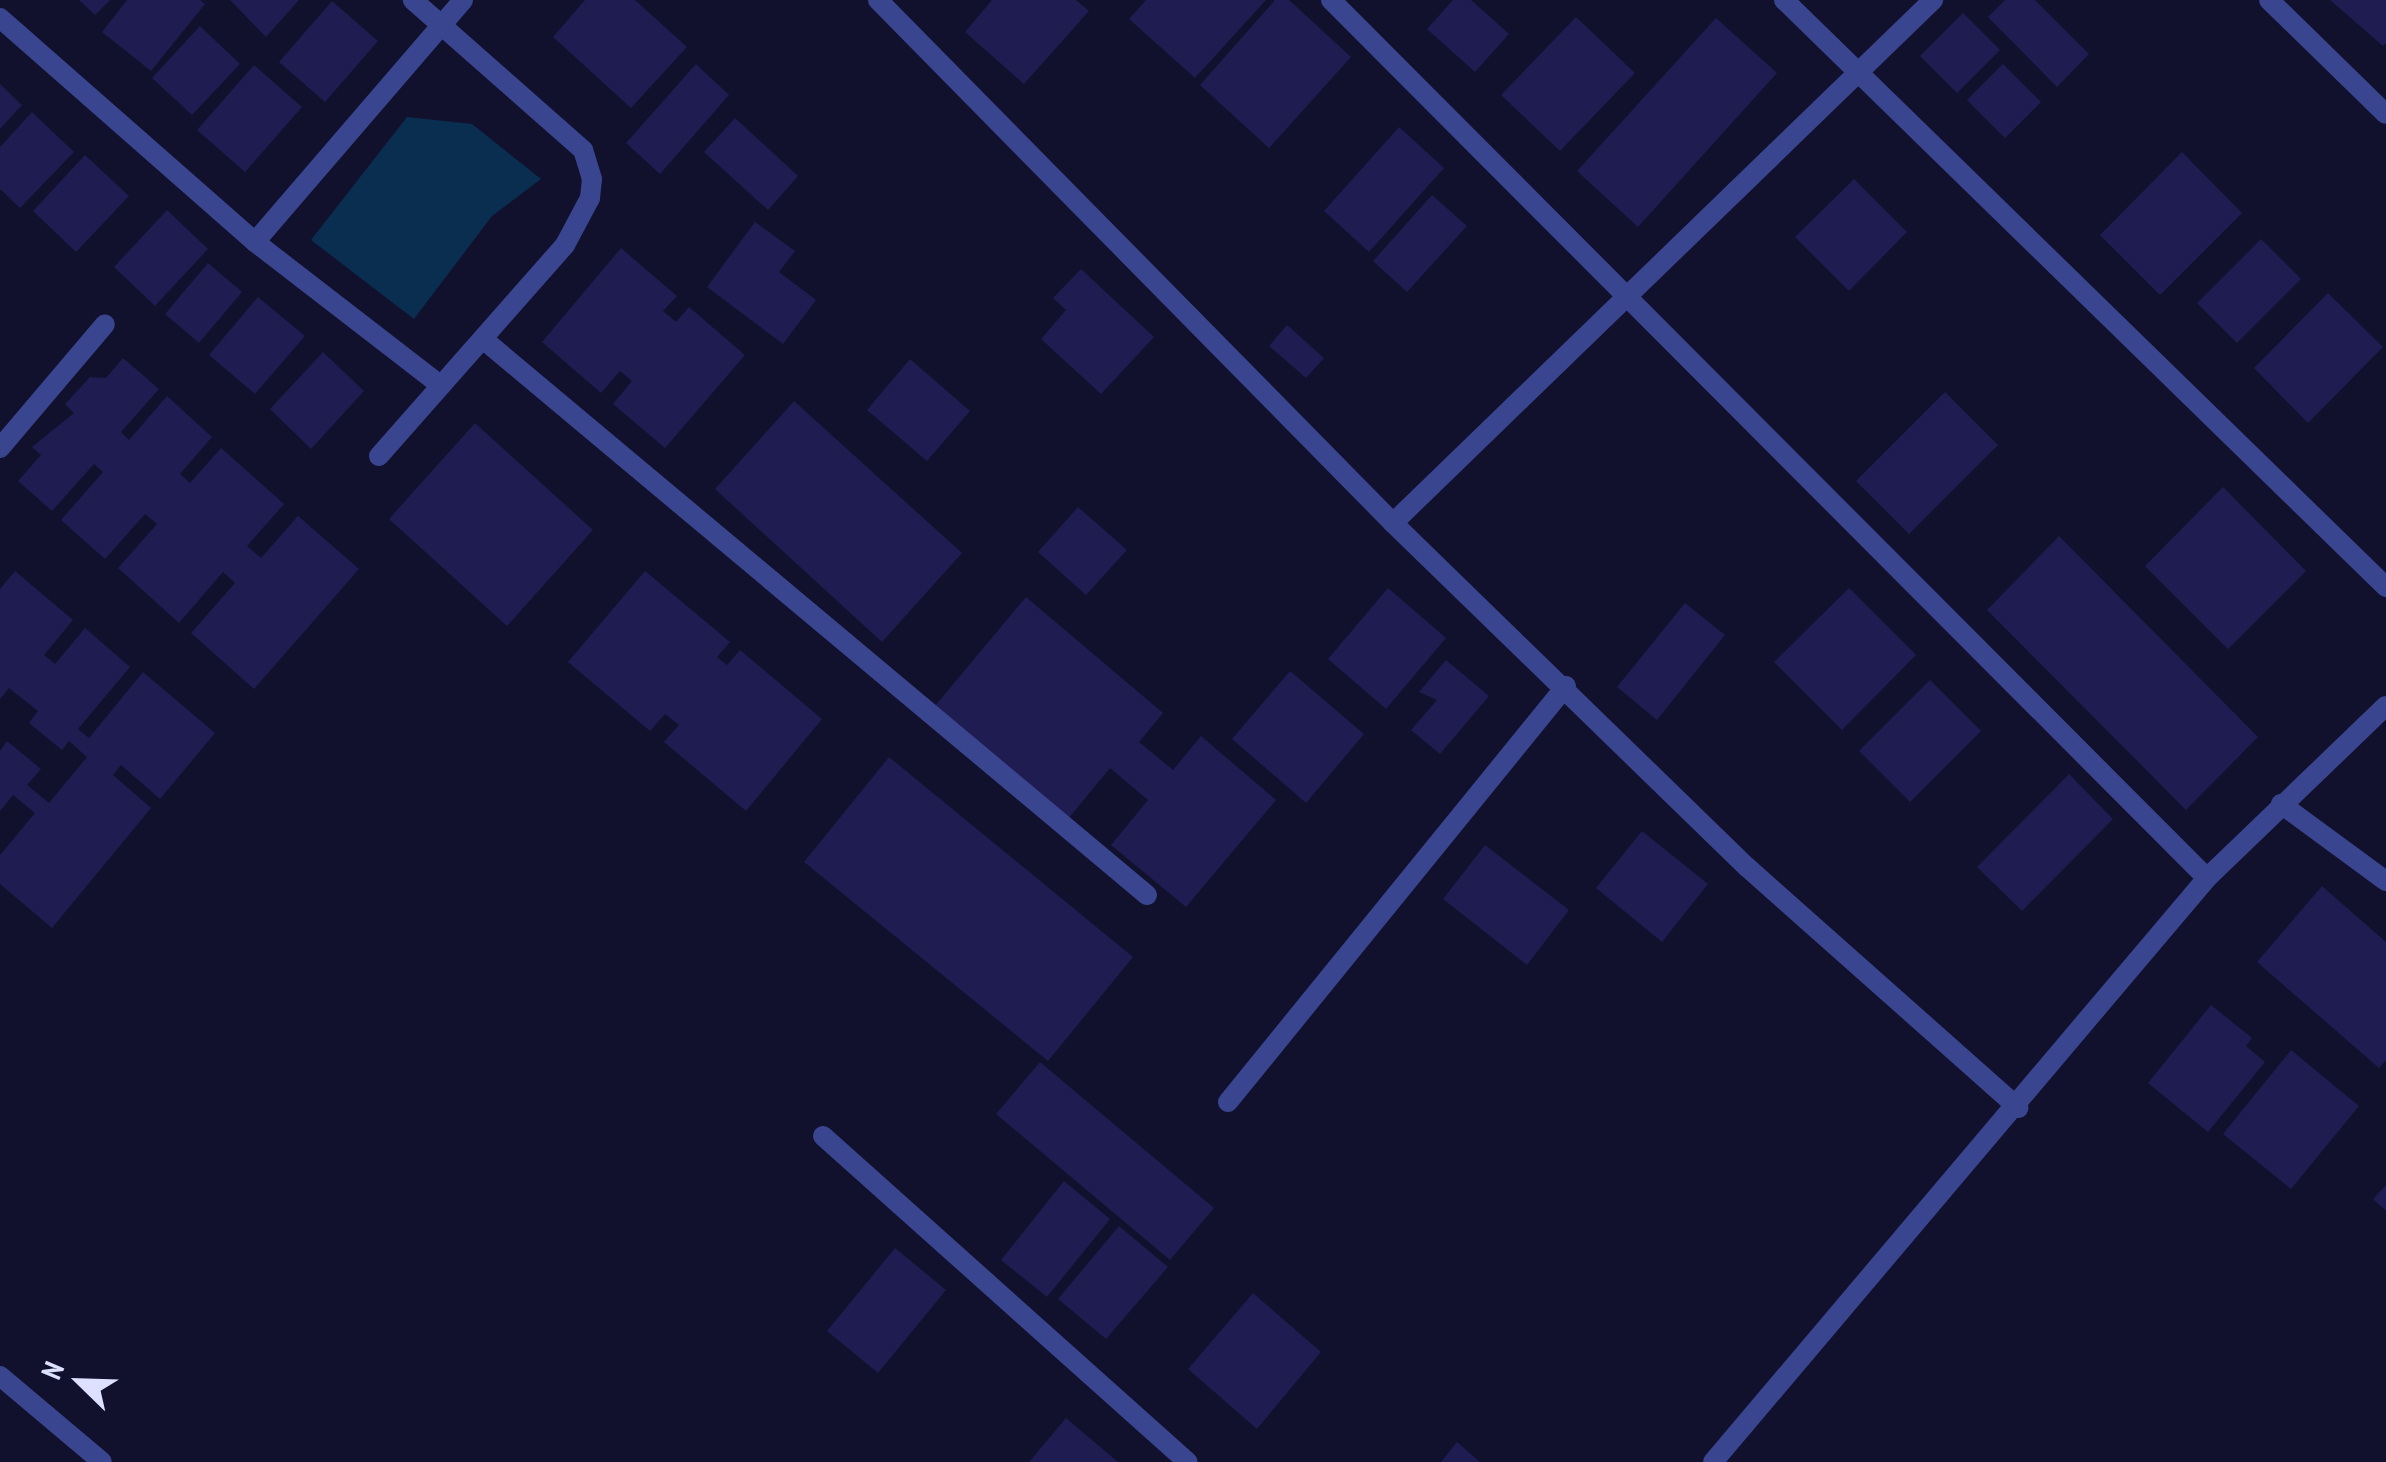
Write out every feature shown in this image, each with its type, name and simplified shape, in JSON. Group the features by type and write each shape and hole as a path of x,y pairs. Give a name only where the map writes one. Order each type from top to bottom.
{"street":[{"path":"378,456 566,246 592,179 583,150 413,0"},
{"path":"256,242 463,0"},
{"path":"878,0 1393,523 1566,686 1747,867 2018,1108"},
{"path":"1331,0 2208,878"},
{"path":"1784,0 2386,587"},
{"path":"1393,523 1934,0"},
{"path":"2269,0 2386,114"},
{"path":"0,18 256,242 441,386"},
{"path":"0,448 106,324"},
{"path":"483,339 1146,895"},
{"path":"1228,1102 1566,686"},
{"path":"1713,1462 2018,1108 2208,878 2386,706"},
{"path":"2281,804 2386,881"},
{"path":"823,1136 1187,1462"},
{"path":"0,1376 102,1462"}],"water":[{"path":"407,117 472,124 541,179 492,216 414,319 311,240"}],"building":[{"path":"79,0 110,0 95,15"},
{"path":"127,0 200,0 205,4 151,71 102,32"},
{"path":"230,0 299,0 266,37"},
{"path":"585,0 635,0 687,47 631,108 553,37"},
{"path":"992,0 1076,0 1089,11 1024,84 965,32"},
{"path":"1146,0 1266,0 1195,78 1129,19"},
{"path":"1275,0 1289,0 1351,57 1269,148 1200,85"},
{"path":"1453,0 1471,0 1509,34 1475,72 1427,29"},
{"path":"2005,0 2035,0 2089,54 2057,87 1988,17"},
{"path":"2330,0 2386,0 2386,43 2383,46"},
{"path":"332,1 378,41 325,102 279,62"},
{"path":"1963,13 2000,50 1957,93 1920,56"},
{"path":"1576,17 1635,73 1560,151 1501,95"},
{"path":"1716,18 1777,73 1638,227 1577,171"},
{"path":"200,26 240,64 192,115 152,78"},
{"path":"696,64 729,95 660,174 626,143"},
{"path":"2003,64 2041,102 2005,138 1967,100"},
{"path":"254,65 302,107 245,172 197,130"},
{"path":"0,84 22,105 0,129"},
{"path":"32,112 74,152 20,208 0,189 0,147"},
{"path":"735,118 798,176 768,210 704,152"},
{"path":"1399,127 1444,168 1369,252 1324,211"},
{"path":"2182,152 2242,213 2160,295 2100,235"},
{"path":"85,155 129,196 76,252 33,211"},
{"path":"1854,179 1907,232 1849,291 1795,237"},
{"path":"1432,195 1467,226 1407,292 1373,261"},
{"path":"167,210 208,249 155,306 114,267"},
{"path":"755,222 795,251 779,272 816,300 783,344 707,287"},
{"path":"2261,239 2301,279 2237,343 2197,303"},
{"path":"621,248 677,296 663,311 676,322 689,307 745,355 665,448 613,404 632,381 620,371 601,393 542,342"},
{"path":"208,263 242,292 199,343 165,314"},
{"path":"1081,269 1154,337 1101,394 1041,339 1066,310 1053,298"},
{"path":"2328,293 2383,347 2308,423 2254,368"},
{"path":"258,297 305,336 255,394 209,355"},
{"path":"1287,325 1324,358 1306,378 1269,346"},
{"path":"323,352 364,391 311,449 270,409"},
{"path":"123,358 159,389 121,432 129,440 167,396 212,437 180,474 190,483 221,448 284,504 247,546 261,558 298,516 359,569 254,689 191,633 235,583 223,572 179,623 118,568 157,524 145,514 105,559 61,520 103,472 94,464 52,511 18,481 41,455 32,447 74,413 65,404 90,377 106,378"},
{"path":"910,359 970,411 927,461 867,410"},
{"path":"1945,392 1998,445 1909,534 1856,481"},
{"path":"794,401 962,553 882,642 715,489"},
{"path":"475,423 593,530 507,626 389,519"},
{"path":"2223,487 2306,571 2228,649 2145,566"},
{"path":"1078,507 1127,550 1086,595 1038,552"},
{"path":"2059,536 2258,737 2186,810 1987,610"},
{"path":"15,571 73,620 44,655 55,664 85,628 130,667 78,729 89,738 143,672 215,733 160,799 121,765 113,775 151,808 52,928 0,884 0,855 35,813 13,795 0,811 0,751 7,741 41,769 27,785 49,803 87,757 69,741 62,750 29,723 38,711 9,688 0,699 0,589"},
{"path":"645,571 730,642 717,657 727,665 740,650 822,719 746,811 664,742 679,725 665,714 650,731 568,662"},
{"path":"1388,588 1446,638 1386,709 1328,659"},
{"path":"1849,588 1916,655 1842,730 1774,662"},
{"path":"1026,597 1163,713 1139,742 1173,770 1201,736 1276,800 1186,907 1111,845 1148,800 1110,768 1068,819 934,707"},
{"path":"1685,603 1725,635 1657,720 1617,687"},
{"path":"1446,660 1489,696 1440,754 1411,730 1437,700 1419,692"},
{"path":"1290,671 1364,734 1306,803 1232,739"},
{"path":"1930,680 1981,731 1910,802 1859,751"},
{"path":"889,757 1133,957 1048,1061 804,862"},
{"path":"2069,774 2113,819 2022,911 1977,867"},
{"path":"1642,831 1708,884 1662,942 1596,888"},
{"path":"1485,845 1569,910 1527,965 1443,899"},
{"path":"2322,886 2386,942 2386,1060 2379,1068 2257,962"},
{"path":"2211,1005 2252,1038 2246,1046 2265,1062 2208,1132 2148,1083"},
{"path":"2291,1050 2359,1106 2291,1189 2223,1134"},
{"path":"1040,1062 1214,1208 1170,1260 996,1114"},
{"path":"1064,1181 1110,1219 1047,1297 1001,1260"},
{"path":"2386,1185 2386,1211 2373,1199"},
{"path":"1119,1226 1168,1267 1106,1339 1058,1299"},
{"path":"895,1248 946,1290 878,1373 827,1331"},
{"path":"1253,1293 1321,1352 1257,1429 1188,1369"},
{"path":"1066,1418 1118,1462 1029,1462"},
{"path":"1457,1442 1480,1462 1441,1462"}]}
